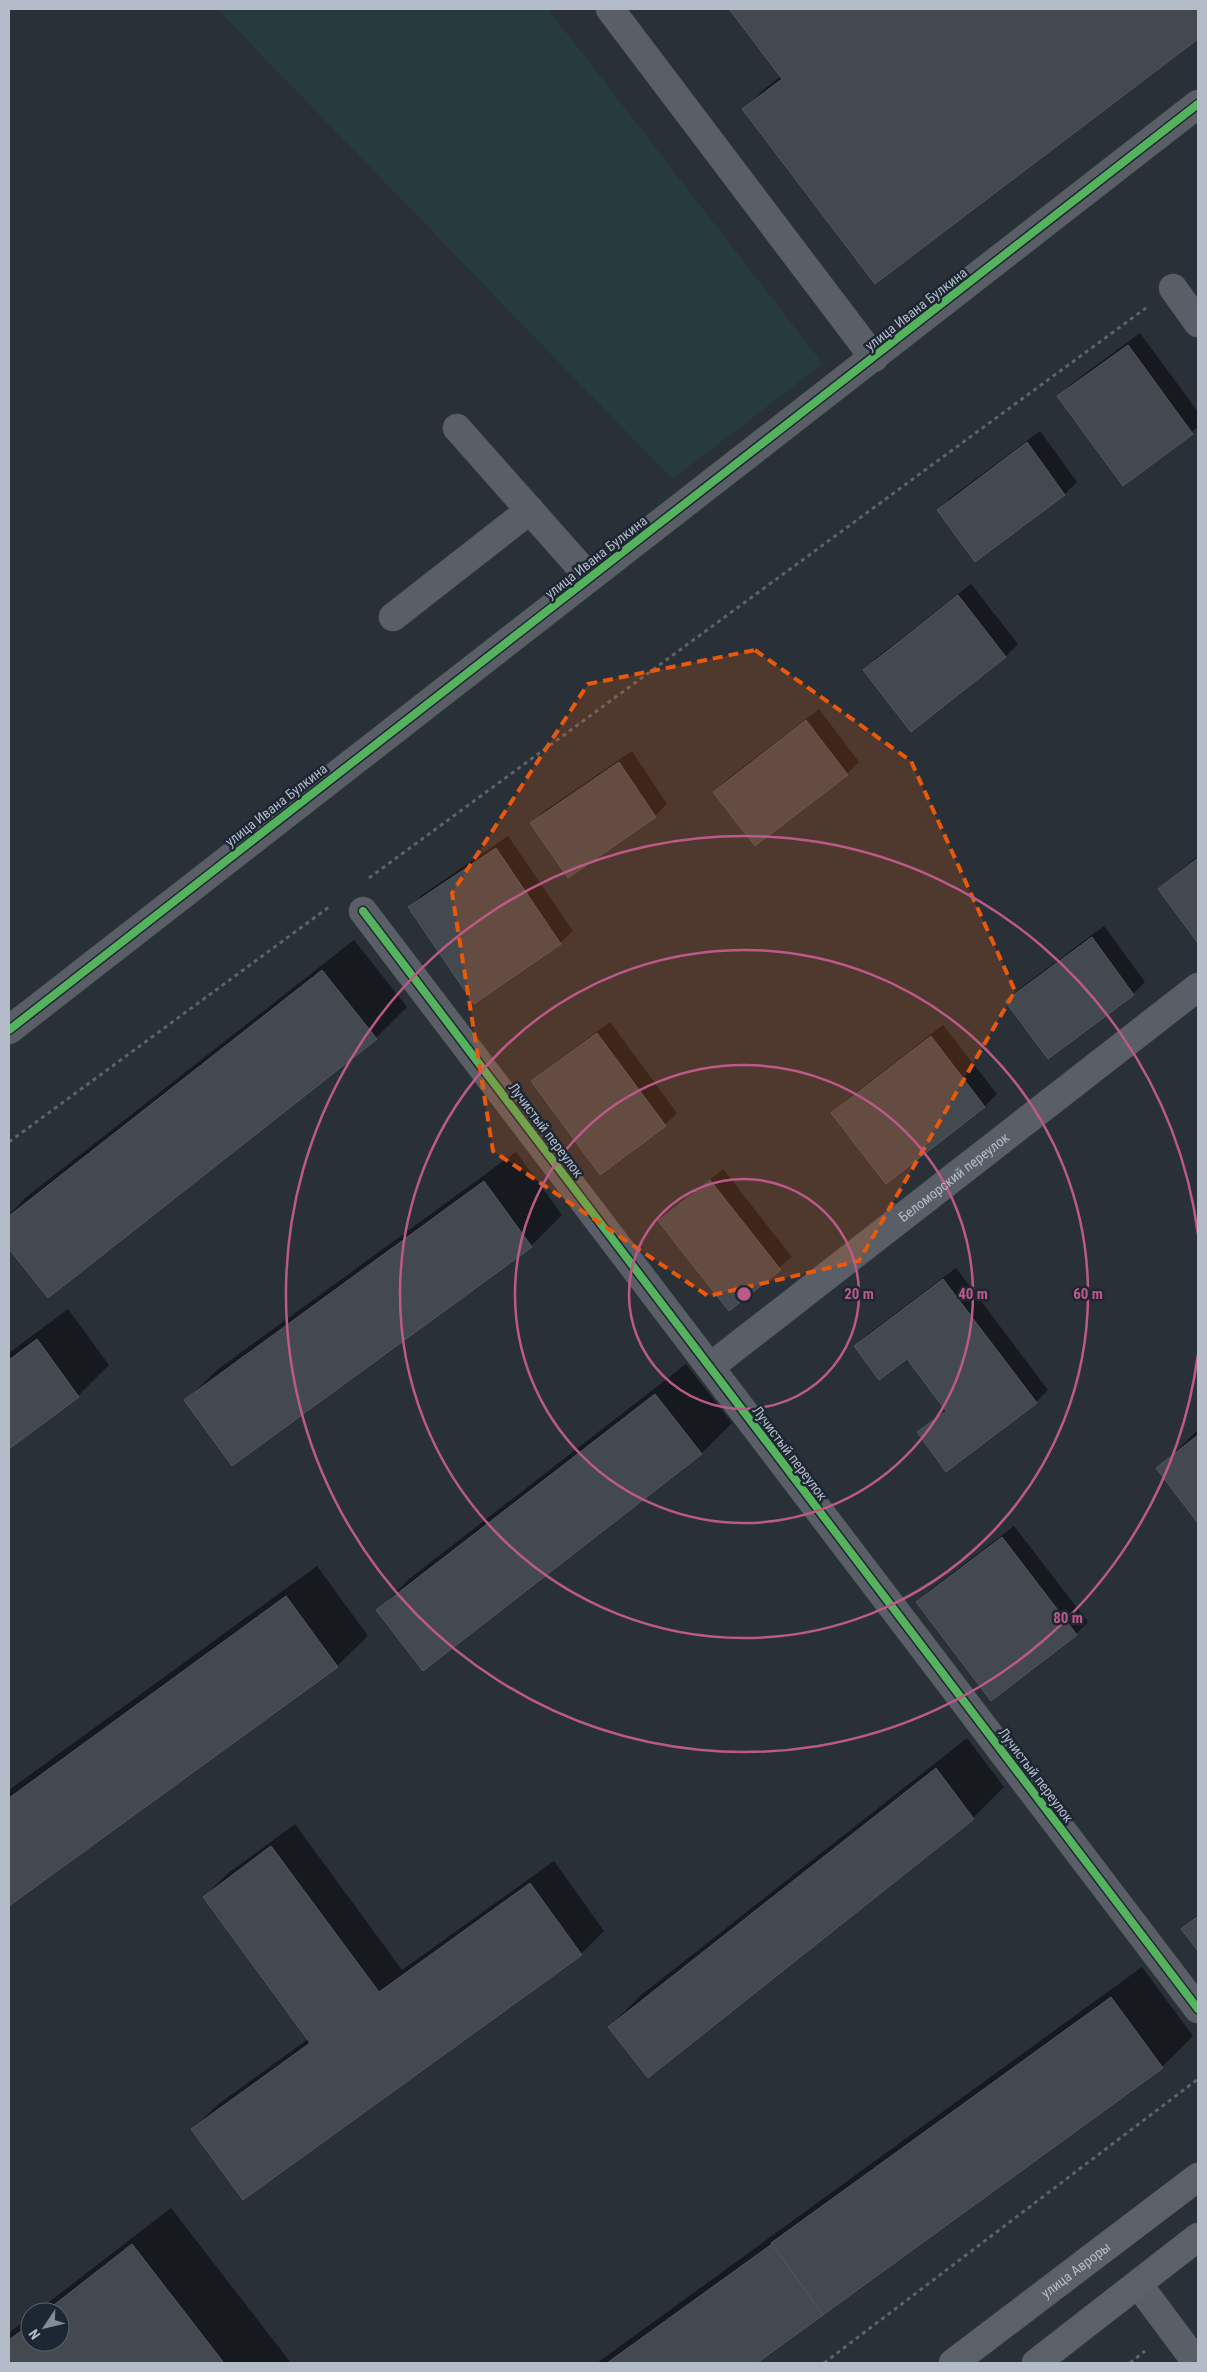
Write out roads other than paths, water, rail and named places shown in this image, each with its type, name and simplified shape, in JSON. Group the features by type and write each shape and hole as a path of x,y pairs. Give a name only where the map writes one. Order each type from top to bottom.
{"main road":[{"name":"улица Авроры","path":"953,2363 1198,2177"},
{"path":"1036,2363 1198,2237"}],"street":[{"path":"610,9 874,358"},
{"name":"улица Ивана Булкина","path":"9,1030 1198,104"},
{"path":"1173,288 1198,323"},
{"path":"457,428 589,577"},
{"path":"393,617 530,510"},
{"name":"Лучистый переулок","path":"363,911 1198,2009"},
{"name":"Беломорский переулок","path":"710,1367 1198,987"},
{"path":"1138,2284 1197,2363"}]}
